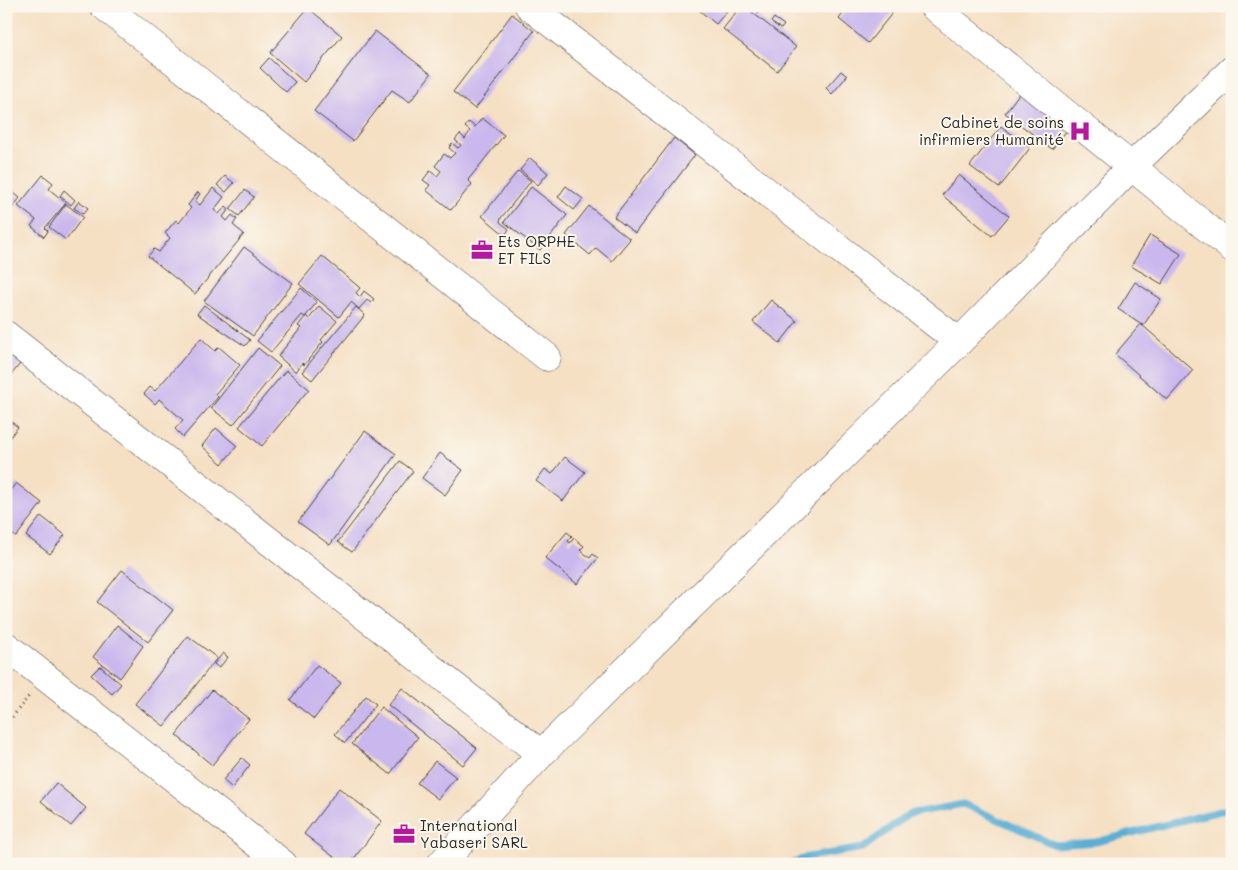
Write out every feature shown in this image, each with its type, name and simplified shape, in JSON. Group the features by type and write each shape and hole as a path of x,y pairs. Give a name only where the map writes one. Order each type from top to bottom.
{"street":[{"path":"104,6 547,357"},
{"path":"529,6 959,342"},
{"path":"933,6 1130,168 1232,248"},
{"path":"441,864 541,754 959,342 1130,168 1232,70"},
{"path":"6,335 541,754"},
{"path":"6,646 283,864"}],"path":[{"path":"6,725 45,676"}],"building":[{"path":"694,6 731,6 716,24"},
{"path":"741,6 744,6 796,47 777,71 723,29"},
{"path":"750,6 761,6 763,8 759,13"},
{"path":"849,6 898,6 868,43 839,19"},
{"path":"308,8 342,36 304,82 270,53"},
{"path":"512,14 534,31 475,109 453,92"},
{"path":"774,18 784,25 781,29 771,22"},
{"path":"375,31 431,74 410,102 392,90 353,141 314,111"},
{"path":"269,58 295,82 286,92 260,68"},
{"path":"841,71 847,76 832,94 826,88"},
{"path":"1024,87 1072,124 1052,149 1005,113"},
{"path":"482,118 504,135 468,180 472,184 451,210 426,190 430,185 423,180 430,171 437,176 441,171 435,166 444,154 450,158 455,153 449,148 452,143 458,148 461,145 455,140 460,134 465,139 470,131 465,127 469,122 475,127"},
{"path":"1001,126 1030,148 999,188 970,166"},
{"path":"674,138 695,155 635,233 614,217"},
{"path":"530,158 548,173 538,185 520,170"},
{"path":"518,171 531,181 501,218 500,222 509,229 505,235 482,216"},
{"path":"43,175 53,183 49,189 66,203 45,228 48,231 44,237 31,226 36,220 18,206"},
{"path":"959,175 1009,216 992,236 942,195"},
{"path":"225,176 234,183 226,192 217,185"},
{"path":"566,186 583,199 574,210 558,197"},
{"path":"531,187 567,215 540,250 504,222"},
{"path":"213,188 224,197 214,210 219,214 226,206 229,209 223,217 227,221 232,215 237,219 233,225 244,234 195,294 148,256 154,249 159,252 170,238 165,233 176,220 179,223 191,208 188,205 198,192 200,194 195,201 200,205"},
{"path":"10,190 20,198 6,216 6,194"},
{"path":"64,190 75,200 71,205 60,196"},
{"path":"245,190 254,197 239,216 230,209"},
{"path":"79,201 88,208 83,214 74,208"},
{"path":"66,204 83,217 66,240 49,227"},
{"path":"589,206 630,239 612,261 596,248 590,255 566,235"},
{"path":"1150,235 1181,254 1162,284 1131,266"},
{"path":"244,247 293,283 253,336 204,301"},
{"path":"322,256 360,288 356,293 360,297 364,291 374,299 371,303 367,300 359,309 351,302 339,317 299,284"},
{"path":"1135,282 1161,299 1143,326 1118,309"},
{"path":"301,288 317,302 305,317 302,315 271,352 257,341"},
{"path":"771,300 797,321 780,343 753,322"},
{"path":"204,305 250,340 245,346 197,314"},
{"path":"319,306 337,321 321,340 323,342 304,365 302,363 296,372 278,356 301,328 298,326 306,316 309,319"},
{"path":"356,307 365,315 312,380 302,372"},
{"path":"1141,324 1193,370 1167,400 1115,354"},
{"path":"201,338 215,351 219,347 240,365 215,394 218,397 183,437 175,429 183,420 159,399 155,404 144,394 150,387 155,391"},
{"path":"258,348 280,366 233,425 211,408"},
{"path":"6,353 20,364 6,381"},
{"path":"286,370 309,389 262,446 239,427"},
{"path":"6,418 18,427 6,442"},
{"path":"216,428 237,446 222,464 202,446"},
{"path":"365,431 396,454 330,545 298,522"},
{"path":"440,453 463,470 445,495 422,478"},
{"path":"565,457 585,472 563,501 536,481 545,469 552,474"},
{"path":"400,461 413,471 352,552 338,542"},
{"path":"16,483 42,503 16,537 6,530 6,496"},
{"path":"41,516 65,535 50,554 26,536"},
{"path":"567,532 572,536 568,541 570,543 574,538 584,546 580,550 590,558 593,554 598,558 577,584 545,558"},
{"path":"122,570 173,610 148,642 97,602"},
{"path":"117,625 143,646 120,678 93,657"},
{"path":"188,636 217,658 164,726 135,704"},
{"path":"223,653 228,657 219,668 214,664"},
{"path":"317,665 341,683 314,719 290,700"},
{"path":"100,666 121,684 112,694 91,675"},
{"path":"402,688 477,748 463,765 388,705"},
{"path":"212,690 249,719 212,765 176,735"},
{"path":"366,696 376,704 345,743 335,734"},
{"path":"381,707 418,737 390,774 352,744"},
{"path":"242,758 250,765 232,788 223,780"},
{"path":"435,761 456,777 438,799 417,783"},
{"path":"56,783 86,808 71,826 41,801"},
{"path":"339,788 382,821 350,864 343,864 304,834"}],"waterway":[{"path":"790,864 808,857 863,848 909,814 963,804 1055,845 1096,842 1232,808"}],"place":[{"name":"Cabinet de soins infirmiers Humanité","path":"1080,131"},
{"name":"Ets ORPHE ET FILS","path":"482,250"},
{"name":"International Yabaseri SARL","path":"404,834"}]}
